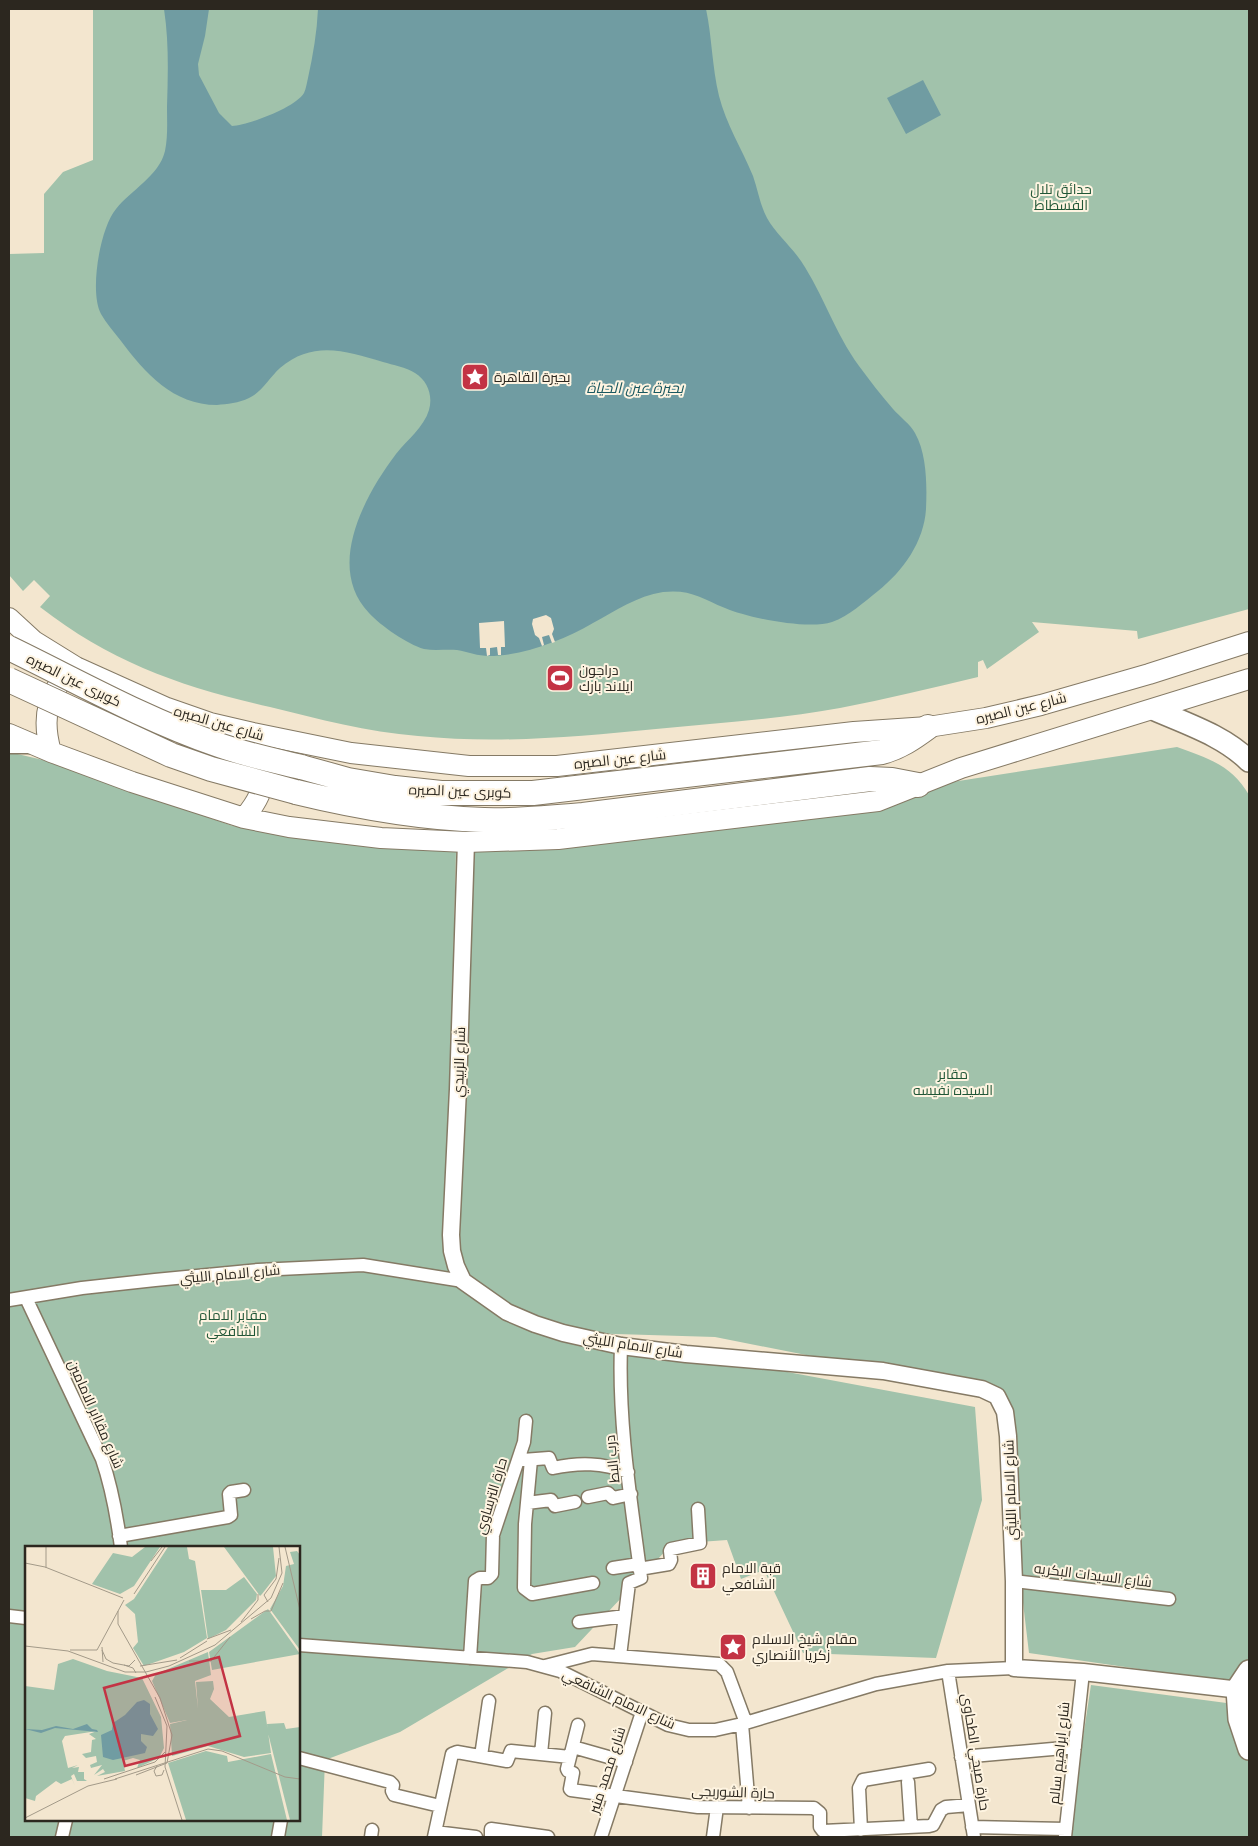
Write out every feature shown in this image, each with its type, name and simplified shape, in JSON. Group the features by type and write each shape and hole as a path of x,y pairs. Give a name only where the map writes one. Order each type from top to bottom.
{"highway":[{"name":"كوبرى عين الصيره","path":"9,648 142,713 217,745 348,780 394,788 441,793 533,793 868,755 896,748 928,727"},
{"name":"كوبرى عين الصيره","path":"9,680 132,738 171,755 211,769 316,797 396,812 485,820 541,819 870,779 892,780 918,785"},
{"path":"1155,710 1232,746 1249,761"},
{"path":"1249,1672 1243,1690 1239,1719 1249,1749"}],"main road":[{"name":"شارع عين الصيره","path":"9,618 34,641 76,667 167,708 210,723 351,752 468,766 548,766 862,732 928,727 986,718 1041,705 1149,674 1249,642"},
{"path":"46,749 46,720 49,703 60,682 76,667"},
{"path":"9,734 132,782 244,818 289,827 381,838 466,842 558,839 868,802 888,797 961,768 1155,710 1249,679"},
{"path":"244,818 256,803 264,786 266,766 262,748 252,733"}],"street":[{"path":"9,747 46,749"},
{"name":"شارع الزبيدي","path":"463,1281 452,1251 451,1235 466,842"},
{"name":"شارع الامام الليثي","path":"9,1300 82,1288 164,1279 258,1270 363,1265 463,1281 507,1312 535,1324 585,1339 621,1346 686,1354 883,1371 982,1389 997,1396 1006,1412 1014,1581 1014,1668"},
{"name":"شارع مقاابر الامامين","path":"26,1298 102,1459 111,1483 120,1542"},
{"name":"درب البط","path":"621,1346 620,1378 639,1566"},
{"name":"حارة الترساوي","path":"470,1658 475,1581 480,1578 488,1578 492,1574 493,1534 524,1442 526,1421"},
{"path":"518,1461 550,1458 553,1468 571,1464 591,1463 610,1466 628,1472"},
{"path":"531,1460 527,1503 524,1588 532,1594 594,1583"},
{"path":"120,1542 228,1517 232,1514 229,1494 244,1490"},
{"path":"588,1497 608,1493 613,1498 631,1494"},
{"path":"527,1503 551,1500 555,1506 575,1502"},
{"path":"613,1568 669,1564 672,1560 671,1549 700,1543 698,1509"},
{"path":"620,1656 629,1583 640,1579 639,1566"},
{"name":"شارع السيدات البكريه","path":"1014,1581 1169,1599"},
{"path":"9,1616 25,1618"},
{"path":"579,1622 625,1616"},
{"name":"شارع الامام الشافعي","path":"300,1645 527,1662 560,1672 668,1725 689,1730 715,1730 744,1724 876,1684 948,1671 1014,1668 1083,1672 1243,1690"},
{"path":"544,1666 592,1654 719,1664 727,1672 744,1724 748,1808"},
{"name":"حارة صبحي الطحاوي","path":"948,1671 973,1832"},
{"name":"شارع ابراهيم سالم","path":"1065,1833 1083,1672"},
{"path":"481,1756 489,1701"},
{"name":"شارع محمد منير","path":"601,1837 642,1712"},
{"path":"541,1754 545,1713"},
{"path":"572,1752 578,1725"},
{"path":"961,1757 1075,1747"},
{"path":"476,1837 435,1835 452,1754 457,1752 507,1761 511,1751 541,1754 572,1752 626,1762"},
{"name":"حارة الشوربجى","path":"572,1752 568,1770 574,1774 570,1788 572,1790 698,1807 814,1808 820,1813 821,1830 831,1834"},
{"path":"300,1758 390,1782 393,1786 392,1792 394,1796 440,1806"},
{"path":"861,1830 859,1788 862,1780 929,1769"},
{"path":"908,1782 911,1827"},
{"path":"831,1834 933,1825 941,1810 946,1807 968,1804"},
{"path":"713,1837 717,1808"},
{"path":"62,1837 66,1821"},
{"path":"278,1837 281,1821"},
{"path":"491,1837 491,1829 548,1837"},
{"path":"973,1832 1065,1833"}],"green space":[{"name":"بحيرة القاهرة","path":"93,9 1249,9 1249,609 1138,639 1137,631 1032,622 1039,632 987,669 983,660 978,662 978,677 840,708 794,715 537,739 448,738 399,734 362,728 207,691 121,658 67,627 40,607 50,596 34,580 23,591 9,575 9,254 44,253 44,194 63,172 93,160"},
{"name":"مقابر السيده نفيسه","path":"1177,747 1208,759 1227,770 1235,776 1249,795 1249,1685 1029,1653 998,1393 715,1337 583,1333 525,1317 464,1274 457,1251 473,847 559,843"},
{"name":"مقابر الامام الشافعي","path":"9,752 43,760 233,826 456,851 446,1250 464,1290 494,1313 580,1345 729,1361 975,1407 982,1500 936,1658 803,1653 764,1570 741,1579 727,1540 672,1544 575,1647 532,1654 400,1732 325,1760 322,1837 9,1837"},
{"path":"1091,1685 1249,1706 1249,1837 1068,1837"}],"water":[{"name":"بحيرة عين الحياة","path":"164,9 209,9 198,64 199,75 219,113 232,126 249,123 271,115 299,99 304,93 313,52 318,9 706,9 719,96 730,126 753,176 767,218 801,261 859,366 915,433 919,441 924,460 926,509 917,544 904,565 887,583 856,608 832,622 821,624 794,624 748,616 695,595 672,591 653,594 635,600 582,629 543,646 502,655 485,656 457,650 424,649 402,639 387,629 369,613 356,595 350,575 350,553 354,532 362,510 373,490 396,454 427,416 430,394 423,380 408,369 356,354 330,350 317,351 292,359 280,368 262,389 249,398 217,405 201,404 174,393 150,375 130,353 101,314 96,291 96,276 105,230 116,209 157,168 165,151 167,140 168,58"},
{"path":"923,80 941,115 906,134 887,98"}],"pier":[{"path":"546,615 551,618 554,629 552,634 555,642 552,643 549,635 542,637 544,645 542,646 539,638 535,635 532,624 533,619"},
{"path":"504,621 505,647 501,647 501,655 498,655 497,647 490,648 490,655 487,656 486,648 480,648 479,623"}],"place":[{"name":"بحيرة القاهرة","path":"475,377"},
{"name":"دراجون ايلاند بارك","path":"560,678"},
{"name":"قبة الامام الشافعي","path":"703,1576"},
{"name":"مقام شيخ الاسلام زكريا الأنصاري","path":"733,1647"}],"park label":[{"name":"حدائق تلال الفسطاط","path":"1061,197"}]}
